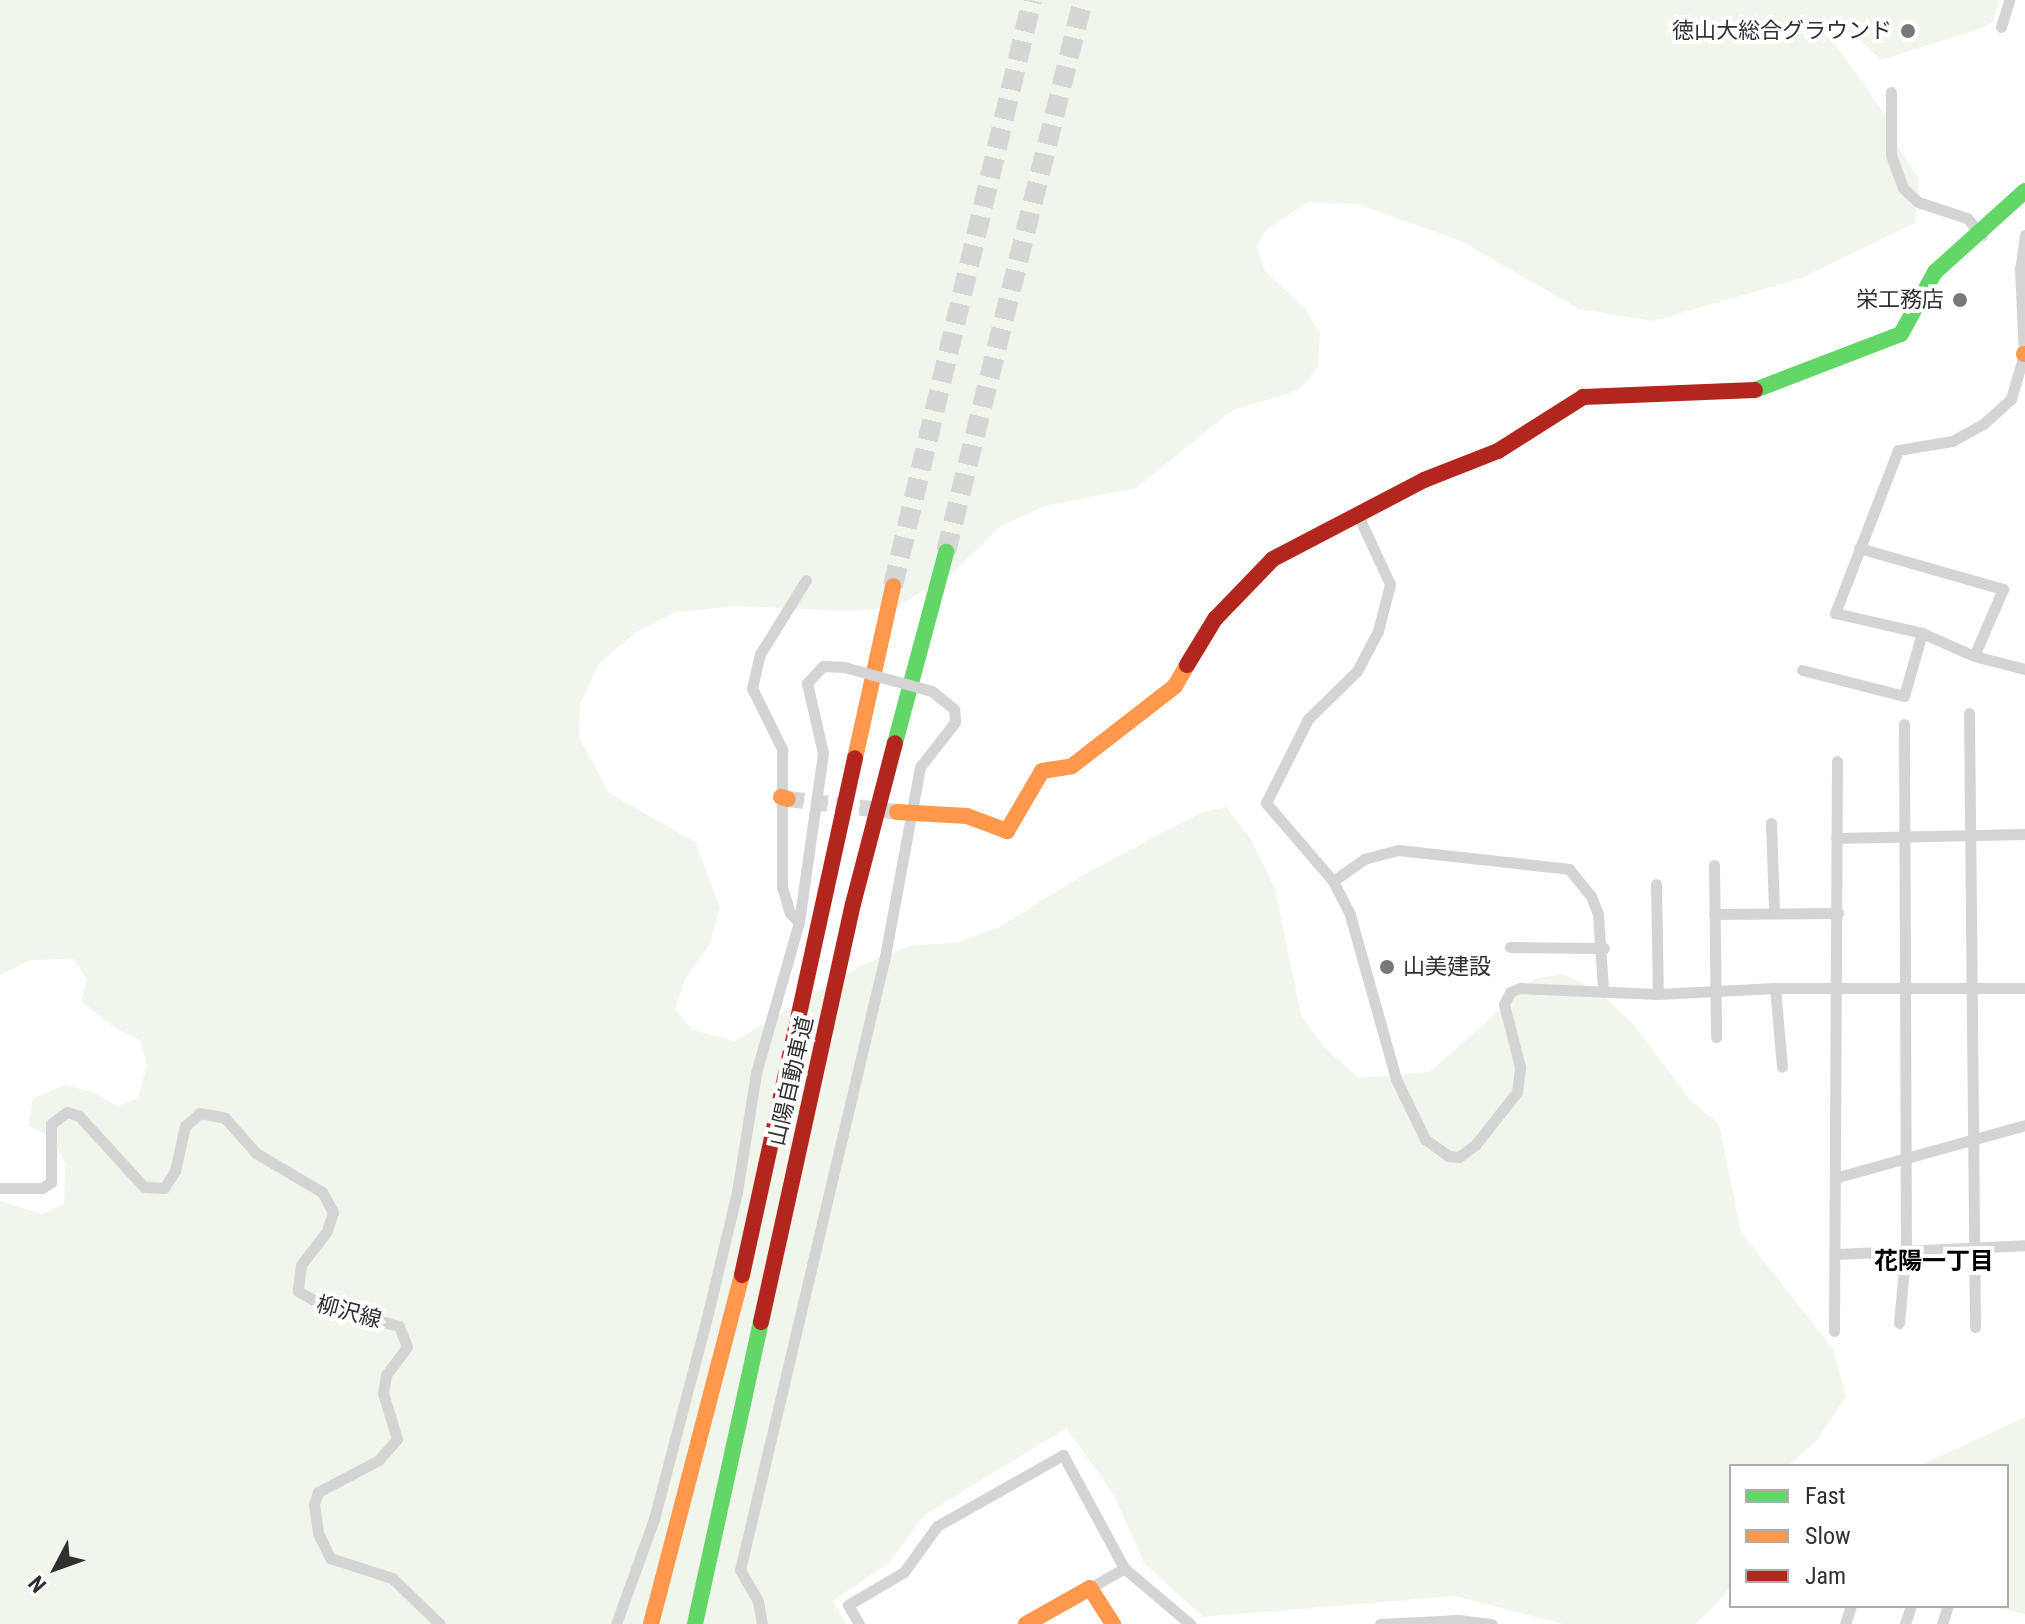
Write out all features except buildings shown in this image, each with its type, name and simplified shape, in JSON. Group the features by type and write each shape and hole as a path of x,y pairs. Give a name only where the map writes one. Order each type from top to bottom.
{"main road":[{"path":"904,811 967,816 1000,832 1013,827 1022,798 1042,771 1085,758 1175,686 1206,630 1255,572 1357,513 1498,451 1583,397 1668,390 1741,393 1785,382 1886,340 1912,321 1935,272 1982,235 2025,191"},
{"name":"山陽自動車道","path":"695,1624 853,904 946,552"},
{"name":"山陽自動車道","path":"651,1624 749,1245 893,586"},
{"path":"1026,1624 1090,1588 1113,1624"}],"street":[{"path":"2001,27 2009,0"},
{"path":"1891,92 1891,155 1903,188 1918,202 1967,218 1982,235"},
{"path":"2025,235 2022,269 2024,354 2011,399 1983,424 1952,441 1898,450 1835,613 1922,633 1974,656 2025,669"},
{"path":"1357,513 1390,584 1378,631 1357,671 1308,719 1266,803 1333,881 1350,915 1396,1079 1425,1139 1448,1156 1459,1157 1476,1144 1517,1092 1520,1067 1504,1004 1510,992 1603,989 1658,994 1775,988 2025,988"},
{"path":"1859,548 2003,589 1974,656"},
{"path":"799,922 790,913 782,887 782,749 757,704 753,673 770,634 806,580"},
{"path":"1802,670 1904,696 1922,633"},
{"path":"616,1624 654,1519 707,1317 737,1192 756,1073 799,922 823,753 807,683 823,666 844,667 932,691 954,709 955,722 920,767 904,811 885,956 740,1570 758,1601 762,1624"},
{"path":"1969,713 1975,1327"},
{"path":"1899,1323 1906,1247 1904,724"},
{"path":"1834,1331 1838,1177 1837,761"},
{"path":"1771,823 1774,911"},
{"path":"1836,838 2025,834"},
{"path":"1333,881 1364,859 1398,850 1569,869 1591,896 1604,948 1603,989"},
{"path":"1714,865 1718,990 1716,1037"},
{"path":"1656,884 1658,994"},
{"path":"1714,914 1774,911 1838,913"},
{"path":"1510,947 1604,948"},
{"path":"1775,988 1782,1067"},
{"name":"柳沢線","path":"0,1188 42,1188 51,1182 51,1124 67,1112 79,1116 144,1187 164,1188 175,1171 185,1126 200,1113 225,1118 256,1153 322,1192 333,1212 327,1231 301,1265 298,1291 328,1308 399,1326 407,1347 386,1375 383,1393 397,1439 379,1460 318,1492 314,1504 318,1533 330,1558 392,1578 440,1624"},
{"path":"1838,1177 2025,1125"},
{"path":"1837,1254 1906,1247 2025,1245"},
{"path":"859,1624 848,1605 904,1572 937,1526 1063,1455 1124,1568 1190,1624"},
{"path":"1090,1588 1124,1568"},
{"path":"1380,1624 1458,1620 1492,1624"}],"shaded area":[{"path":"0,0 2000,0 1992,22 1982,28 1881,60 1854,34 1824,28 1886,116 1893,140 1919,178 1915,223 1799,279 1653,321 1579,309 1461,241 1357,204 1308,202 1266,230 1257,246 1265,271 1305,308 1320,334 1318,367 1299,390 1233,410 1136,488 1045,506 1001,526 953,573 896,607 851,611 735,606 673,613 636,632 599,664 580,704 579,737 609,793 695,842 720,907 710,944 685,979 675,1009 693,1030 735,1041 862,965 913,945 956,943 1000,927 1083,875 1202,812 1226,807 1251,839 1275,889 1301,1015 1324,1047 1359,1078 1430,1072 1534,979 1562,974 1596,989 1634,1025 1692,1102 1719,1124 1741,1232 1833,1349 1846,1397 1816,1441 1790,1464 1729,1464 1729,1589 1695,1624 1563,1624 1455,1596 1203,1617 1144,1563 1114,1495 1066,1428 924,1515 890,1562 833,1601 846,1624 0,1624 0,1201 42,1214 64,1204 65,1163 51,1136 28,1126 33,1098 65,1085 93,1092 118,1107 138,1098 147,1065 140,1040 115,1028 81,1001 87,979 73,959 30,960 0,975"},
{"path":"2025,1417 2025,1614 1996,1608 2009,1608 2009,1464 1924,1464"}],"tunnel":[{"path":"893,586 1032,0"},
{"path":"946,552 1083,0"},
{"path":"788,799 897,812"}],"traffic: fast":[{"path":"1755,390 1901,334 1935,272 2025,191"},
{"path":"895,743 946,552"},
{"path":"695,1624 761,1322"}],"traffic: slow":[{"path":"855,758 893,586"},
{"path":"897,812 967,816 1007,831 1042,771 1072,766 1175,686 1187,665"},
{"path":"781,797 788,799"},
{"path":"651,1624 742,1275"},
{"path":"1026,1624 1090,1588 1113,1624"}],"traffic: jam":[{"path":"1187,665 1215,619 1273,559 1424,480 1498,451 1583,397 1755,390"},
{"path":"761,1322 853,904 895,743"},
{"path":"742,1275 855,758"}],"place":[{"name":"徳山大総合グラウンド","path":"1908,31"},
{"name":"栄工務店","path":"1960,300"},
{"name":"山美建設","path":"1387,967"}],"district":[{"name":"花陽一丁目","path":"1934,1262"}]}
